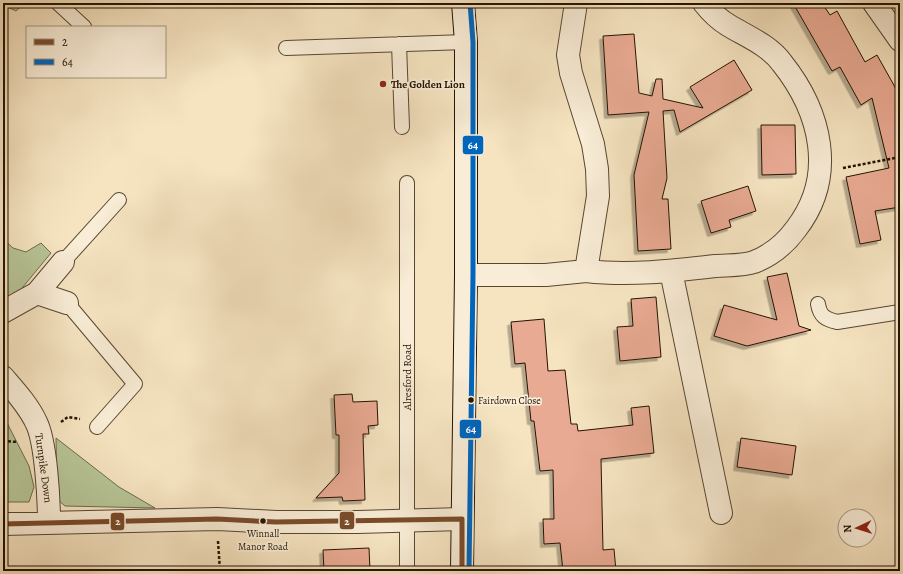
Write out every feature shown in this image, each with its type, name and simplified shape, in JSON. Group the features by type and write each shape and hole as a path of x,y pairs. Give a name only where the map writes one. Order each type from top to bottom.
{"street":[{"path":"462,571 466,274 466,42 463,3"},
{"path":"576,3 568,55 571,73 593,144 598,169 598,196 586,271"},
{"path":"466,274 546,274 586,271 607,274 671,271 753,262 772,253 788,240 804,220 814,200 819,183 820,170 817,130 811,111 782,62 764,46 714,15 704,3"},
{"path":"874,3 900,40"},
{"path":"3,312 37,293 63,262"},
{"path":"671,271 721,513"},
{"path":"37,293 67,303"},
{"name":"Turnpike Down","path":"3,377 19,396 37,423 42,444 50,523"},
{"path":"3,524 217,519 276,522 462,519"}],"lane":[{"path":"58,3 83,26"},
{"path":"286,48 466,42"},
{"path":"399,44 402,127"},
{"name":"Alresford Road","path":"407,183 407,571"},
{"path":"63,262 119,200"},
{"path":"67,303 135,384 97,426"},
{"path":"818,304 820,313 827,320 837,322 900,312"}],"path":[{"path":"820,170 857,166 900,157"},
{"path":"217,519 220,571"}],"green space":[{"path":"3,3 25,3 16,11 3,5"},
{"path":"3,239 13,248 26,252 41,243 51,253 17,294 3,303"},
{"path":"3,415 29,466 34,487 29,502 3,502"},
{"path":"56,438 119,487 155,508 65,506 57,499"}],"building":[{"path":"793,3 822,3 830,15 837,11 865,62 877,55 900,96 900,207 875,211 881,240 860,244 846,177 889,168 872,98 861,105 840,67 832,71"},
{"path":"634,34 639,93 652,96 656,79 662,79 663,99 703,108 690,87 734,60 752,90 680,132 674,110 663,111 667,178 662,199 668,199 671,249 638,251 634,175 649,112 608,115 603,36"},
{"path":"761,125 795,125 796,174 762,175"},
{"path":"748,186 756,211 729,220 731,227 711,233 701,201"},
{"path":"787,273 799,326 811,330 747,346 714,336 724,305 777,320 767,277"},
{"path":"656,297 661,357 620,361 617,327 633,326 631,299"},
{"path":"544,319 548,371 565,370 571,424 577,424 578,431 633,425 631,408 649,406 654,453 601,459 603,550 614,549 616,571 563,571 560,543 544,544 543,519 554,519 553,470 540,471 534,421 531,421 525,363 515,364 511,322"},
{"path":"352,394 353,402 377,401 378,425 368,426 369,434 363,434 365,500 343,501 342,497 316,498 339,473 339,435 336,435 334,395"},
{"path":"741,438 796,446 792,475 737,467"},
{"path":"369,548 370,571 324,571 323,550"}],"transit line":[{"name":"64","path":"469,571 473,275 473,42 470,3"},
{"name":"2","path":"3,524 217,519 276,522 462,519"},
{"name":"2","path":"462,519 462,571"}],"place":[{"name":"The Golden Lion","path":"383,84"},
{"name":"Fairdown Close","path":"471,400"},
{"name":"Winnall Manor Road","path":"263,521"}]}
